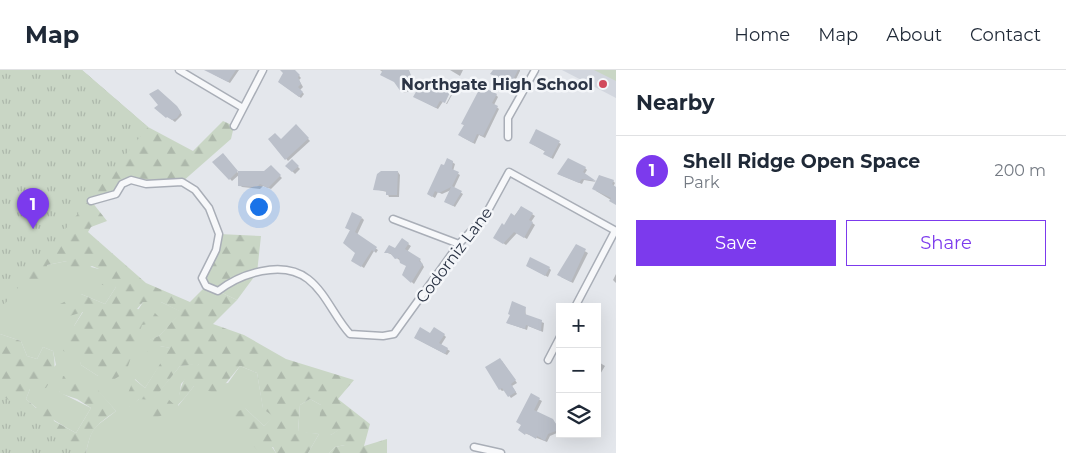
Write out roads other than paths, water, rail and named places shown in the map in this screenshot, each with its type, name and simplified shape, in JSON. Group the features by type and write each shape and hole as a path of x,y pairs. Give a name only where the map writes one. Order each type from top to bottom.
{"street":[{"path":"180,70 243,108"},
{"path":"234,126 263,70"},
{"path":"508,137 508,118 535,70"},
{"name":"Codorniz Lane","path":"91,202 116,194 122,184 130,180 146,184 182,182 195,190 209,208 219,234 216,250 202,278 206,286 218,291 229,283 257,273 275,269 292,272 308,278 350,334 383,336 394,334 459,244 486,216 509,172 616,231"},
{"path":"393,219 459,244"},
{"path":"578,303 616,231"},
{"path":"548,360 556,345"},
{"path":"474,447 501,453"}],"place":[{"name":"Northgate High School","path":"603,84"},
{"name":"Shell Ridge Open Space","path":"33,229"}]}
